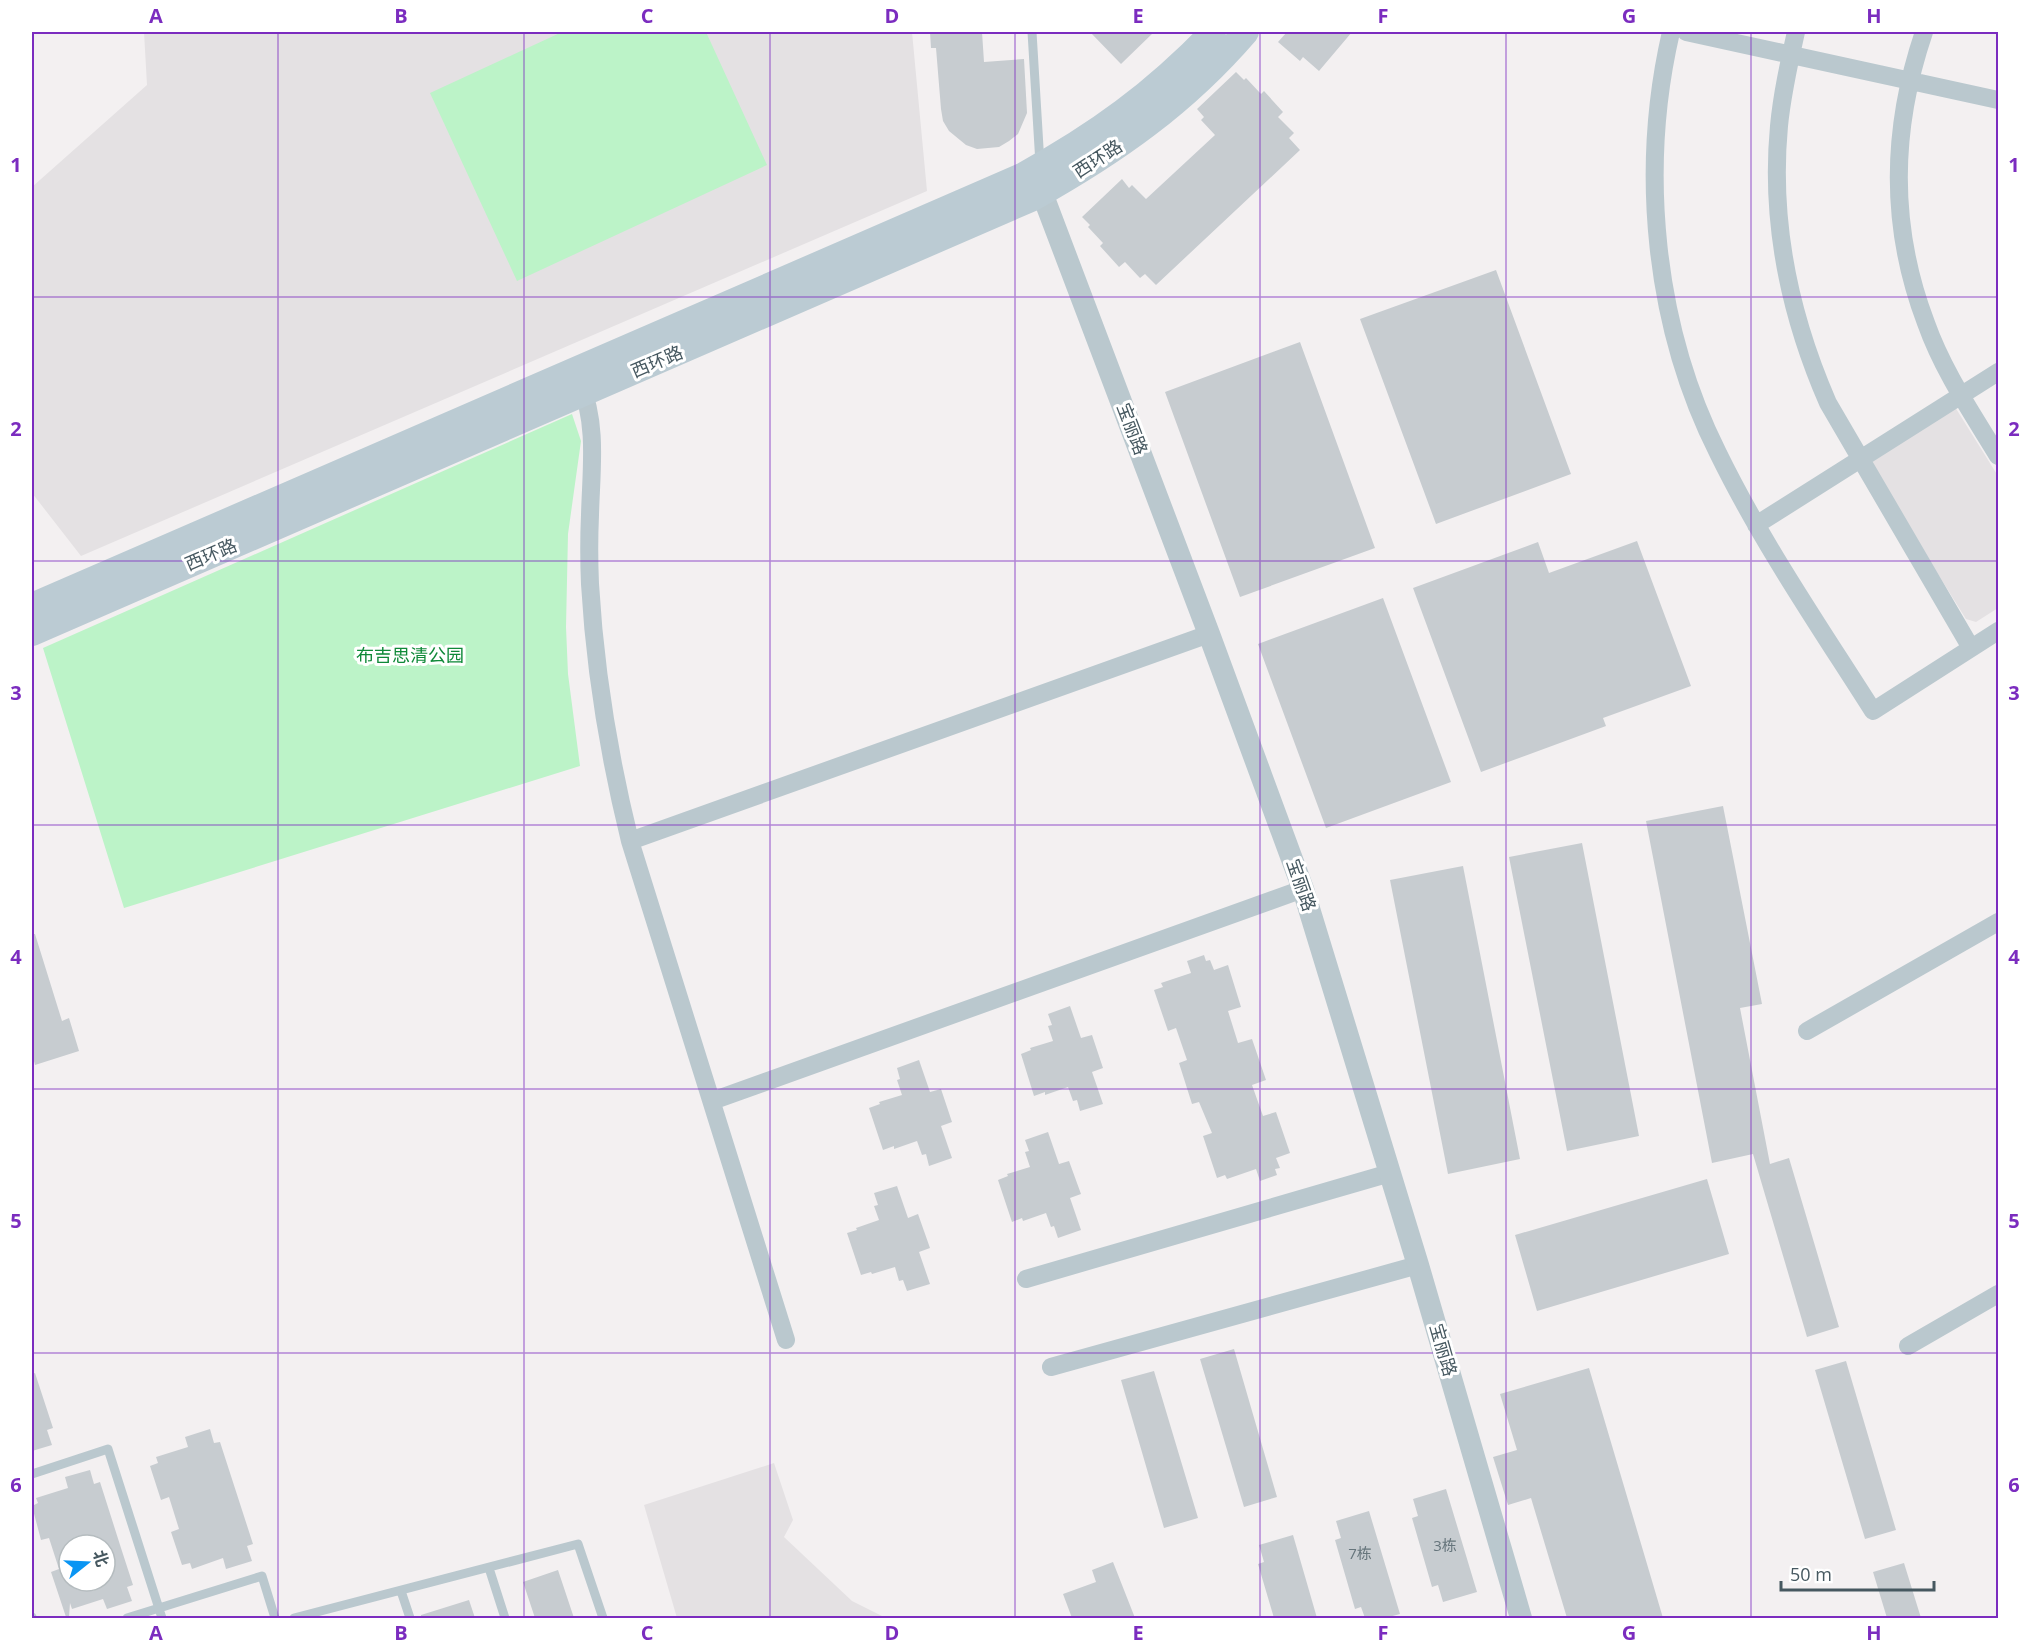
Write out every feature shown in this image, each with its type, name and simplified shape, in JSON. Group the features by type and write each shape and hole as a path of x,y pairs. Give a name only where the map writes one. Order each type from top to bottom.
{"main road":[{"name":"西环路","path":"32,633 579,382 1040,166 1093,135 1127,111 1159,85 1213,32"},
{"name":"西环路","path":"32,606 994,215 1042,193 1107,155 1142,130 1206,74 1246,32"}],"street":[{"path":"1671,32 1657,115 1655,175 1658,236 1666,296 1680,355 1699,412 1717,452 1756,525 1873,711 1998,631"},
{"path":"1686,32 1998,100"},
{"path":"1796,32 1779,126 1777,175 1779,225 1786,274 1797,322 1828,404 1971,648"},
{"path":"1924,32 1910,80 1900,138 1898,176 1905,251 1926,325 1960,396 1998,456"},
{"name":"宝丽路","path":"1040,166 1042,193 1209,633 1303,889 1418,1265 1521,1618"},
{"path":"1756,525 1998,372"},
{"path":"579,382 593,449 590,581 594,647 614,777 630,841 786,1340"},
{"path":"630,841 1209,633"},
{"path":"712,1101 1303,889"},
{"path":"1807,1031 1998,922"},
{"path":"1026,1279 1390,1173"},
{"path":"1052,1367 1418,1265"},
{"path":"1908,1347 1998,1294"}],"lane":[{"path":"1032,32 1040,166"},
{"path":"32,1474 108,1449 162,1618"},
{"path":"294,1618 317,1616 400,1591 578,1544 603,1618"},
{"path":"489,1568 505,1618"},
{"path":"127,1618 262,1576 275,1618"},
{"path":"400,1591 410,1618"}],"shaded area":[{"path":"144,32 912,32 927,191 81,556 32,493 32,187 147,85"},
{"path":"1955,407 1998,476 1998,608 1976,622 1966,619 1868,462"},
{"path":"774,1463 793,1520 784,1537 852,1601 886,1618 677,1618 644,1505"}],"green space":[{"path":"562,32 706,32 767,165 517,281 430,93"},
{"name":"布吉思清公园","path":"572,414 581,441 568,534 566,627 568,674 580,766 124,908 43,648"}],"building":[{"path":"930,32 982,32 984,62 1024,59 1027,113 1018,134 999,147 977,149 966,145 949,131 943,121 936,48 931,48"},
{"path":"1090,32 1154,32 1121,64"},
{"path":"1287,32 1352,32 1319,71 1303,57 1300,61 1278,42"},
{"path":"1236,72 1244,80 1246,78 1261,94 1264,91 1283,112 1278,117 1294,133 1289,138 1300,150 1156,285 1145,274 1140,278 1125,262 1119,267 1100,246 1103,243 1082,217 1122,179 1129,188 1132,185 1146,199 1215,135 1201,120 1204,117 1197,109"},
{"path":"1496,270 1571,474 1436,524 1360,319"},
{"path":"1300,342 1375,548 1240,597 1165,392"},
{"path":"1637,541 1691,686 1603,718 1606,726 1481,772 1413,588 1538,542 1549,573"},
{"path":"1383,598 1451,782 1326,828 1258,644"},
{"path":"1723,806 1762,1004 1740,1008 1770,1164 1789,1158 1839,1327 1807,1337 1753,1154 1712,1163 1646,821"},
{"path":"1582,843 1639,1136 1567,1151 1509,857"},
{"path":"1463,866 1520,1159 1448,1174 1390,880"},
{"path":"32,934 35,934 62,1021 69,1018 79,1051 35,1065 32,1053"},
{"path":"1204,955 1206,961 1210,960 1214,970 1228,965 1241,1007 1228,1011 1238,1043 1252,1039 1266,1080 1252,1085 1263,1116 1276,1112 1290,1153 1276,1158 1280,1168 1275,1169 1277,1175 1260,1181 1256,1169 1227,1179 1225,1175 1217,1178 1203,1136 1212,1133 1199,1102 1192,1104 1179,1063 1187,1060 1176,1028 1168,1031 1154,990 1163,987 1161,983 1191,973 1187,961"},
{"path":"1070,1006 1081,1038 1092,1035 1103,1068 1092,1072 1103,1104 1080,1111 1077,1100 1073,1101 1068,1087 1045,1095 1045,1092 1034,1096 1021,1054 1031,1050 1030,1048 1053,1041 1048,1026 1052,1025 1048,1014"},
{"path":"919,1060 930,1092 941,1089 952,1122 941,1126 952,1158 929,1166 926,1154 922,1155 917,1141 894,1149 894,1146 883,1150 869,1108 880,1104 879,1102 902,1095 897,1080 900,1079 897,1068"},
{"path":"1048,1132 1059,1164 1069,1161 1081,1194 1070,1198 1081,1230 1058,1238 1046,1213 1023,1221 1022,1218 1012,1222 998,1180 1008,1176 1007,1174 1030,1167 1025,1152 1029,1151 1025,1140"},
{"path":"1707,1179 1729,1254 1537,1311 1515,1235"},
{"path":"897,1186 908,1218 918,1214 930,1248 919,1252 930,1284 907,1291 903,1280 899,1281 895,1267 861,1275 847,1233 879,1220 874,1206 878,1205 874,1193"},
{"path":"1234,1349 1277,1497 1244,1507 1200,1359"},
{"path":"1846,1361 1896,1530 1865,1539 1815,1370"},
{"path":"1589,1368 1663,1618 1567,1618 1531,1498 1508,1505 1493,1457 1517,1450 1500,1394"},
{"path":"1154,1371 1198,1518 1164,1528 1121,1380"},
{"path":"35,1373 53,1428 47,1430 52,1445 32,1451 32,1374"},
{"path":"210,1429 214,1443 220,1442 253,1544 247,1546 252,1561 226,1569 223,1558 192,1569 190,1563 182,1565 171,1532 179,1529 169,1497 161,1500 150,1466 158,1463 156,1457 188,1447 185,1437"},
{"path":"90,1470 94,1484 100,1482 116,1533 57,1533 57,1563 49,1538 41,1540 32,1506 38,1503 36,1498 68,1488 65,1477"},
{"path":"1446,1489 1477,1592 1443,1602 1438,1585 1432,1587 1412,1518 1418,1516 1413,1499"},
{"path":"1369,1511 1400,1614 1385,1618 1365,1618 1361,1607 1355,1609 1335,1540 1341,1538 1336,1521"},
{"path":"117,1535 133,1585 127,1587 132,1601 107,1609 103,1599 72,1609 70,1603 69,1617 66,1617 58,1593 117,1593"},
{"path":"1293,1535 1317,1618 1274,1618 1258,1564 1264,1562 1259,1545"},
{"path":"1113,1562 1135,1618 1072,1618 1063,1594 1096,1582 1092,1570"},
{"path":"1904,1563 1921,1618 1887,1618 1873,1572"},
{"path":"57,1570 57,1590 51,1572"},
{"path":"558,1570 574,1618 535,1618 523,1582"},
{"path":"469,1600 475,1618 421,1618 421,1615"}]}
